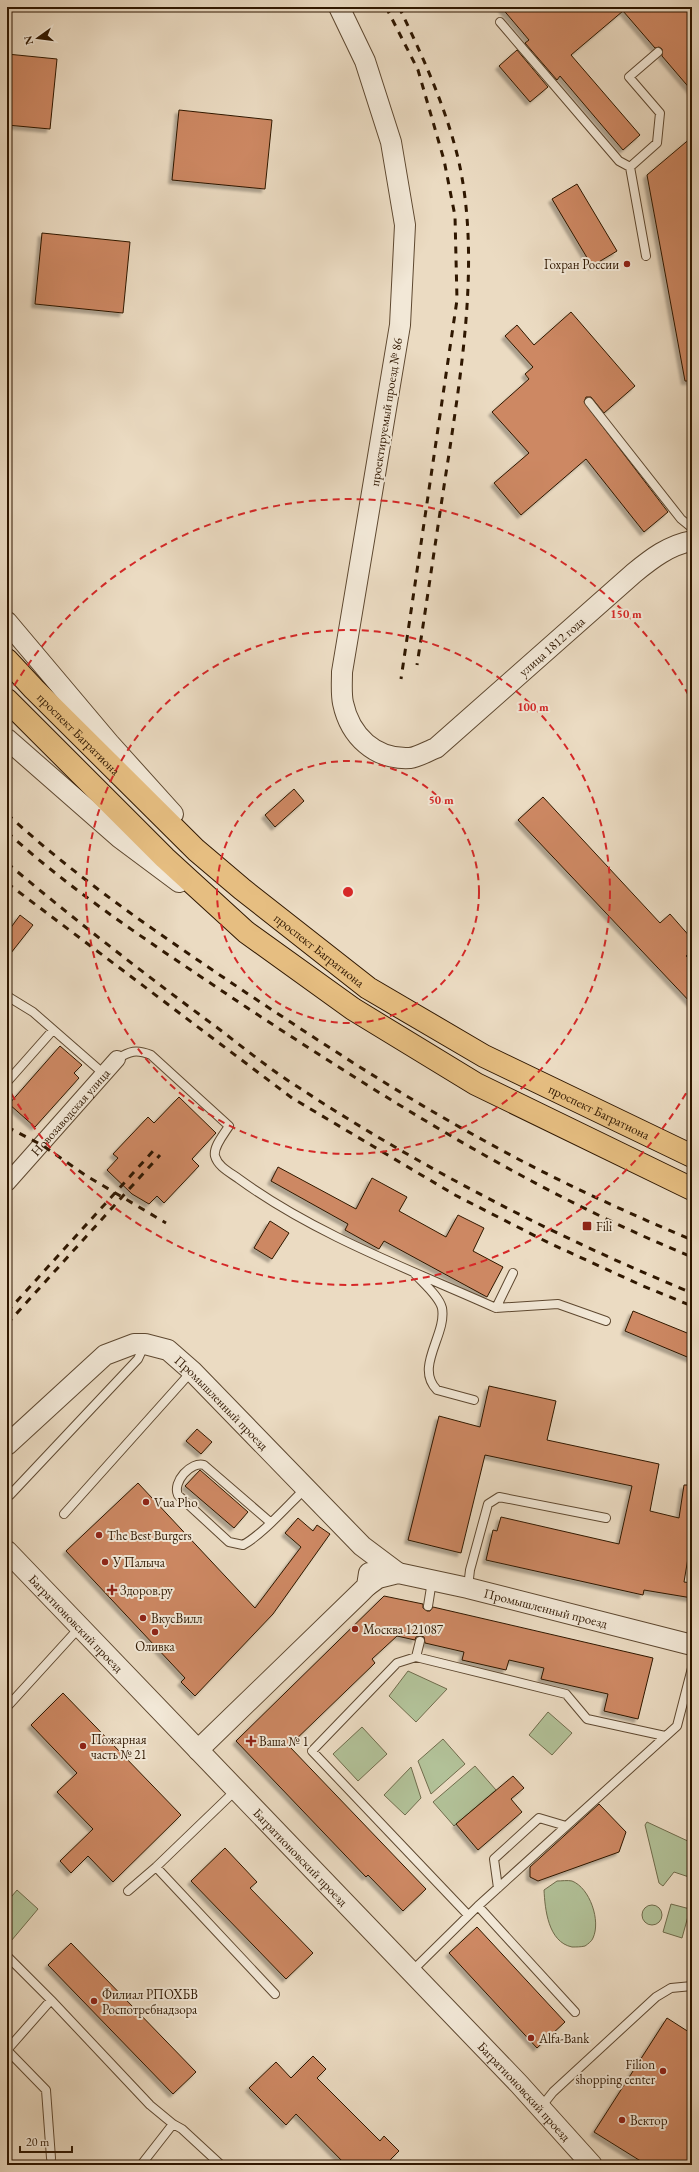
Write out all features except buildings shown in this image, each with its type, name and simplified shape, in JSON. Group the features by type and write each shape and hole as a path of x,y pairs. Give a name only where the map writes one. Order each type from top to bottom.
{"main road":[{"name":"проспект Багратиона","path":"7,660 34,689 196,850 242,889 368,988 484,1056 692,1156"},
{"name":"проспект Багратиона","path":"7,700 165,858 246,932 353,1009 476,1084 692,1189"}],"street":[{"name":"проектируемый проезд № 86","path":"339,7 365,61 391,142 405,224 400,325 342,672 343,703 352,729 365,745 386,755 411,758 436,748"},
{"name":"улица 1812 года","path":"436,748 654,556 681,543 692,541"},
{"path":"7,622 109,743 242,889"},
{"path":"7,739 120,838 246,932"},
{"name":"Новозаводская улица","path":"7,1183 117,1059"},
{"name":"Промышленный проезд","path":"7,1445 105,1355 134,1344 145,1344 168,1350 192,1371 362,1546 398,1573 468,1588 692,1645"},
{"name":"Промышленный проезд","path":"362,1546 369,1562 367,1586"},
{"name":"Багратионовский проезд","path":"7,1551 540,2107 592,2165"},
{"name":"Промышленный проезд","path":"198,1750 367,1586 378,1578 398,1573"}],"lane":[{"path":"500,22 619,161 630,167"},
{"path":"630,167 657,143 660,113 629,77 658,52"},
{"path":"630,167 646,256"},
{"path":"589,402 681,519 692,528"},
{"path":"7,996 33,1012 104,1074"},
{"path":"7,1082 53,1030"},
{"path":"117,1059 130,1051 139,1050 151,1055 229,1126 216,1147 215,1155 221,1166 245,1184 322,1230 496,1308 558,1304 606,1321"},
{"path":"412,1271 441,1306 442,1317 428,1373 431,1385 437,1390 474,1400"},
{"path":"496,1308 513,1273"},
{"path":"10,1495 138,1359 145,1344"},
{"path":"64,1514 192,1371"},
{"path":"270,1522 204,1465 200,1464 192,1466 177,1483 176,1487 178,1495 229,1542 236,1545 243,1545 248,1542 270,1522 306,1488"},
{"path":"468,1588 470,1570 488,1504 493,1499 499,1497 606,1518"},
{"path":"428,1606 432,1581"},
{"path":"7,1707 80,1627"},
{"path":"416,1657 420,1641"},
{"path":"468,1915 312,1751 398,1663 416,1657 566,1694 587,1719 665,1736"},
{"path":"411,1972 468,1915 677,1726 692,1668"},
{"path":"128,1891 156,1867 236,1789"},
{"path":"498,1888 494,1859 539,1818 566,1826"},
{"path":"156,1867 275,1994"},
{"path":"478,1906 575,2012"},
{"path":"7,1956 51,2000 150,2105 173,2124 182,2129 221,2165"},
{"path":"540,2107 559,2086 656,1997 671,1988 692,1986"},
{"path":"51,2000 7,2050 46,2090 51,2158"},
{"path":"141,2165 173,2124"}],"green space":[{"path":"408,1671 447,1689 416,1722 389,1696"},
{"path":"548,1712 572,1733 552,1755 529,1735"},
{"path":"362,1727 387,1754 358,1781 333,1754"},
{"path":"443,1739 465,1764 431,1794 418,1761"},
{"path":"475,1766 496,1790 454,1826 433,1802"},
{"path":"411,1767 421,1798 405,1815 384,1795"},
{"path":"647,1822 692,1843 692,1878 674,1872 663,1886 659,1883 645,1825"},
{"path":"557,1881 572,1881 584,1890 589,1898 595,1914 596,1923 593,1938 585,1946 572,1947 564,1944 558,1939 549,1924 545,1906 544,1890"},
{"path":"17,1890 38,1909 11,1941 7,1937 7,1902"},
{"path":"671,1904 690,1909 682,1938 663,1932"},
{"path":"652,1905 659,1908 662,1915 659,1922 652,1925 645,1922 642,1915 645,1908"}],"railway":[{"path":"386,7 418,70 444,160 455,216 457,300 401,679"},
{"path":"399,7 440,100 453,138 465,194 468,231 469,268 464,344 417,665"},
{"path":"7,814 64,863 124,908 217,973 393,1088 453,1123 534,1167 613,1205 692,1240"},
{"path":"7,832 34,856 123,924 246,1007 354,1077 463,1143 575,1204 692,1257"},
{"path":"7,863 112,948 258,1059 345,1117 441,1173 540,1225 590,1249 692,1293"},
{"path":"7,883 292,1098 455,1195 549,1243 643,1286 692,1306"},
{"path":"7,1127 42,1145 85,1175 166,1223"},
{"path":"7,1312 154,1150"},
{"path":"7,1324 160,1155"}],"place":[{"name":"Гохран России","path":"627,264"},
{"name":"Fili","path":"587,1226"},
{"name":"Vua Pho","path":"146,1502"},
{"name":"The Best Burgers","path":"99,1535"},
{"name":"У Палыча","path":"105,1562"},
{"name":"Здоров.ру","path":"112,1590"},
{"name":"ВкусВилл","path":"143,1618"},
{"name":"Москва 121087","path":"355,1629"},
{"name":"Оливка","path":"155,1632"},
{"name":"Ваша № 1","path":"251,1741"},
{"name":"Пожарная часть № 21","path":"83,1746"},
{"name":"Филиал РПОХБВ Роспотребнадзора","path":"94,2001"},
{"name":"Alfa-Bank","path":"531,2038"},
{"name":"Filion shopping center","path":"663,2071"},
{"name":"Вектор","path":"622,2120"}]}
